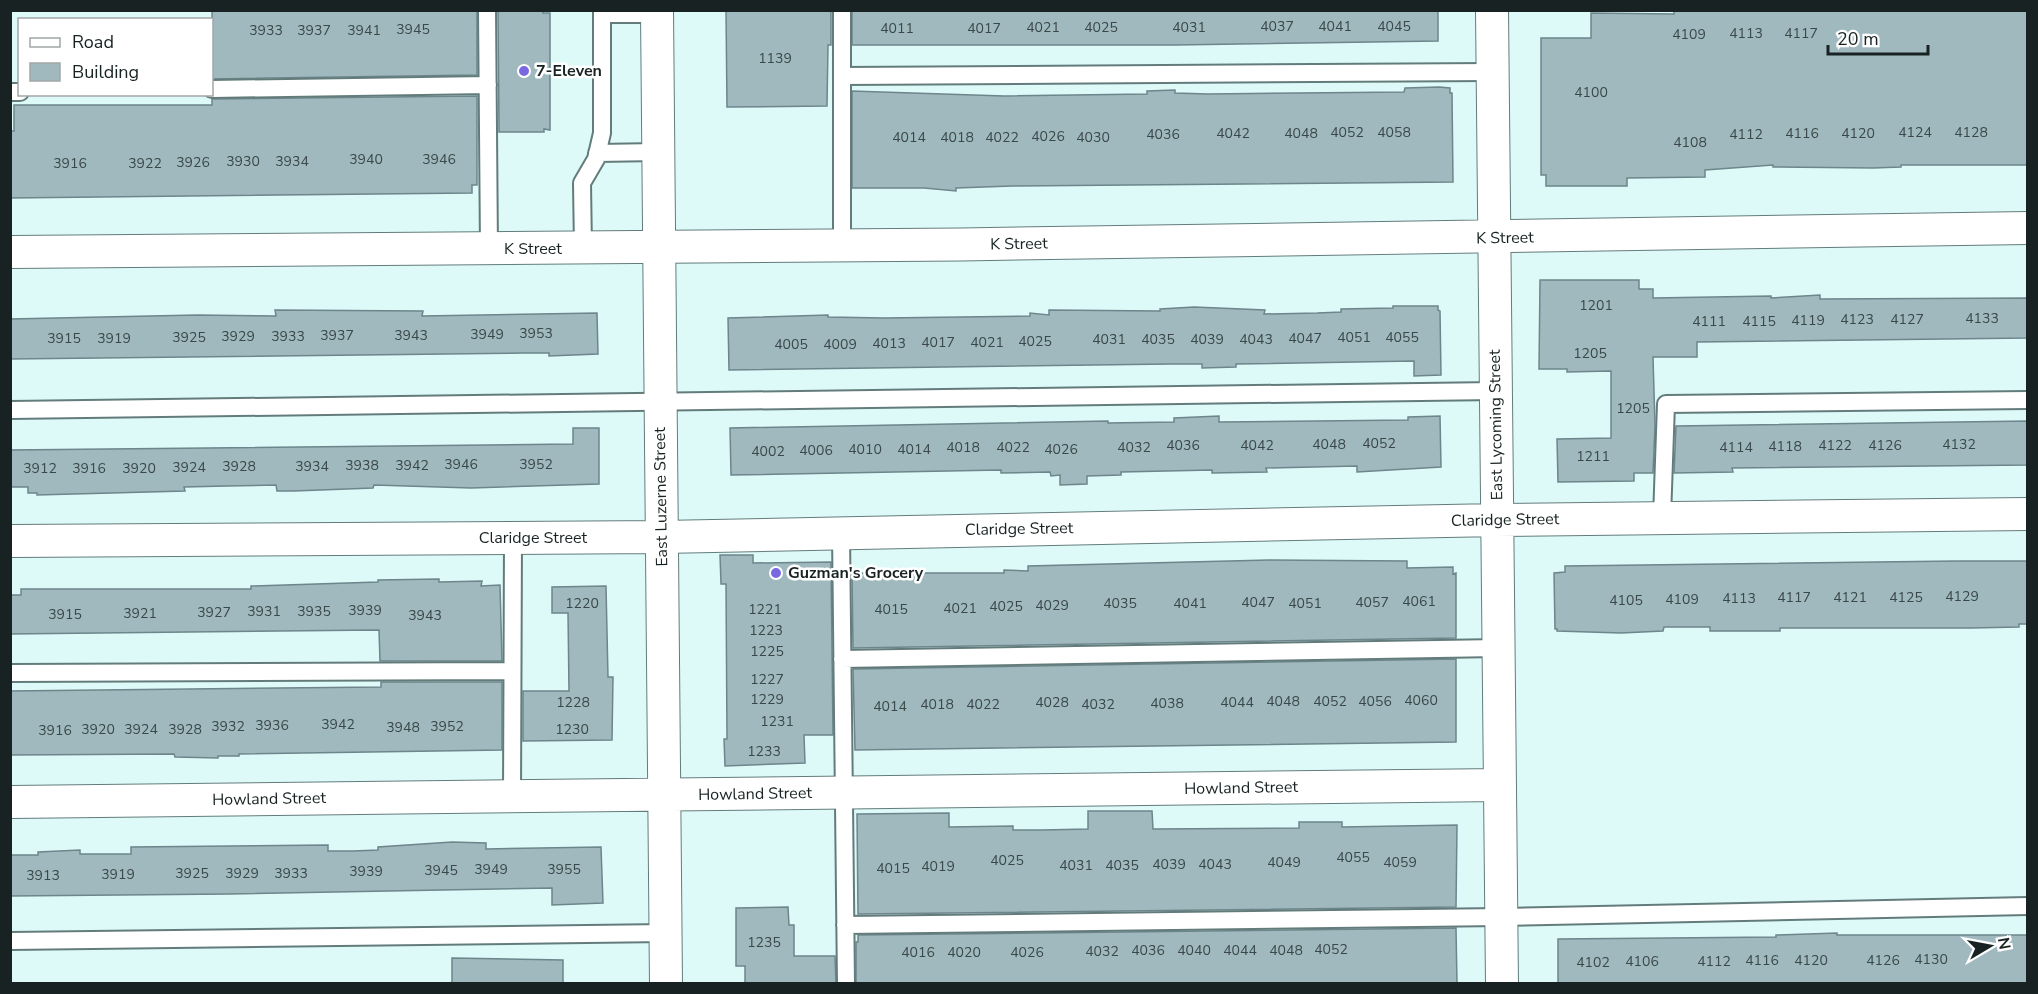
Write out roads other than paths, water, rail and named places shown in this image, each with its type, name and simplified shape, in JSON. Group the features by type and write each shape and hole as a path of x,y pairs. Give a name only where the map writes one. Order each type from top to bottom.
{"street":[{"name":"East Lycoming Street","path":"1492,10 1502,984"},
{"name":"East Luzerne Street","path":"657,12 666,984"},
{"name":"K Street","path":"10,252 659,249 1494,239 2028,228"},
{"name":"Claridge Street","path":"10,541 662,537 1497,520 2028,514"},
{"name":"Howland Street","path":"10,801 665,796 1500,785"}],"lane":[{"path":"487,10 489,250"},
{"path":"842,10 842,246"},
{"path":"584,249 582,183 597,153 602,133 602,12 657,12"},
{"path":"842,76 1493,72"},
{"path":"213,89 488,85"},
{"path":"597,153 658,152"},
{"path":"10,410 1496,391"},
{"path":"1662,518 1666,404 2028,400"},
{"path":"841,533 846,984"},
{"path":"512,797 513,538"},
{"path":"842,659 1498,648"},
{"path":"10,673 512,672"},
{"path":"845,925 1502,917 2028,906"},
{"path":"10,941 666,933"}],"place":[{"name":"7-Eleven","path":"524,71"},
{"name":"Guzman's Grocery","path":"776,573"}]}
